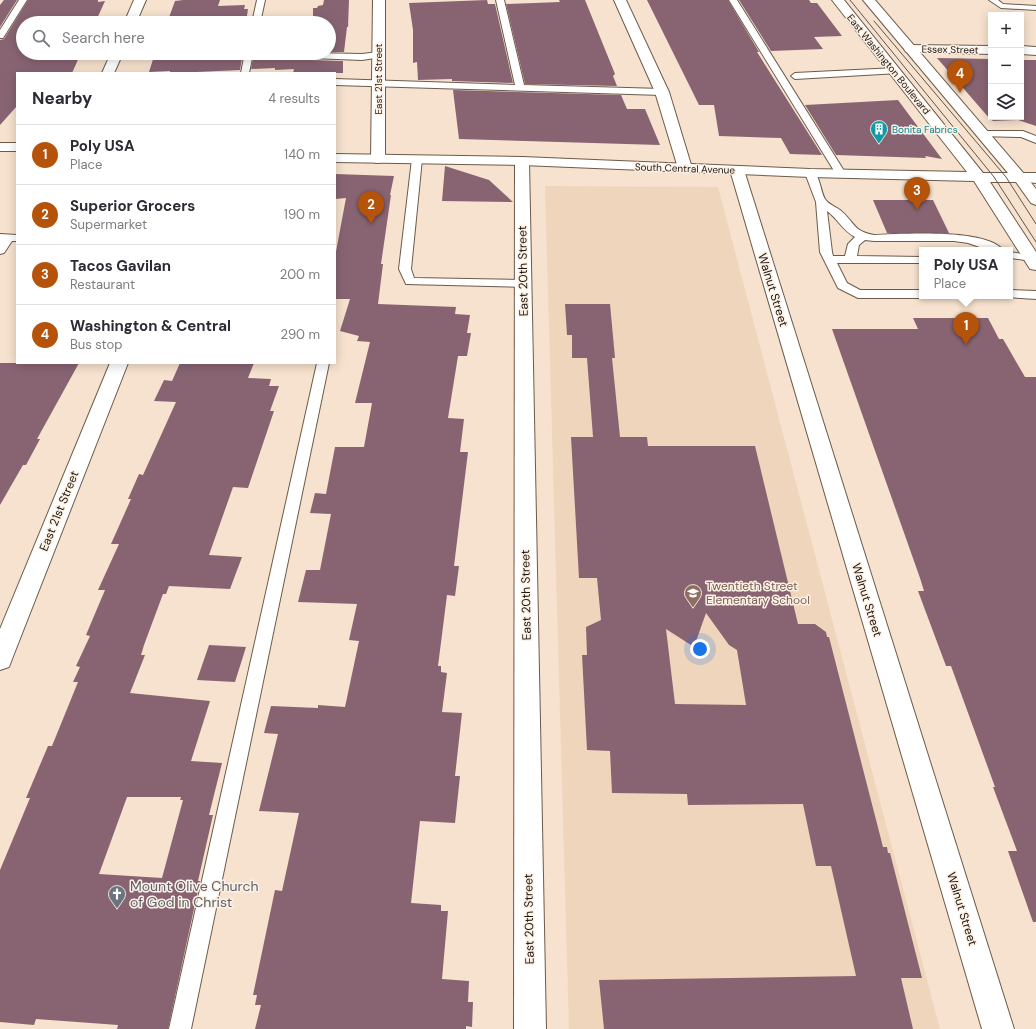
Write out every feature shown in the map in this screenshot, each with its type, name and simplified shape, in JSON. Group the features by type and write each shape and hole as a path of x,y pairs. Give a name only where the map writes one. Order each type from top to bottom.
{"street":[{"path":"133,16 140,0"},
{"name":"East 21st Street","path":"378,0 378,159"},
{"path":"620,0 662,92 686,168"},
{"name":"East Washington Boulevard","path":"838,0 979,177 1034,262"},
{"path":"869,0 1020,178 1036,200"},
{"name":"Essex Street","path":"910,49 988,50"},
{"path":"1024,50 1036,50"},
{"path":"108,72 114,60"},
{"path":"0,147 16,148"},
{"name":"South Central Avenue","path":"336,158 522,161 810,173 1036,178"},
{"name":"East 20th Street","path":"522,161 530,1029"},
{"name":"Walnut Street","path":"736,170 998,1029"},
{"name":"East 21st Street","path":"0,659 119,364"}],"lane":[{"path":"0,36 23,0"},
{"path":"258,16 261,0"},
{"path":"500,0 520,88"},
{"path":"733,0 841,174"},
{"path":"993,0 1000,6 1036,8"},
{"path":"336,56 362,57 378,55"},
{"path":"245,72 248,60"},
{"path":"795,76 896,71"},
{"path":"336,82 662,92"},
{"path":"982,134 1023,134 1036,140"},
{"path":"417,159 405,269 410,281 523,284"},
{"path":"810,173 821,202 827,256 842,285 858,294 919,294"},
{"path":"821,202 837,213 852,231 862,236 874,238 954,238 992,247"},
{"path":"850,260 854,244 862,236"},
{"path":"0,251 8,238"},
{"path":"827,256 850,260 919,260"},
{"path":"1013,256 1034,262"},
{"path":"1013,294 1036,295"},
{"path":"180,1029 322,364"}],"shaded area":[{"name":"Twentieth Street Elementary School","path":"545,186 718,187 940,1029 569,1029"}],"building":[{"path":"4,0 17,0 0,27 0,5"},
{"path":"28,0 105,1 98,16 18,16"},
{"path":"220,0 218,6 245,5 244,9 248,9 247,16 170,16 175,1"},
{"path":"324,0 349,0 348,27 344,52 336,52 336,16 313,16 313,8 323,5"},
{"path":"487,0 488,4 495,4 513,83 452,81 452,79 418,80 417,62 413,63 413,30 409,3"},
{"path":"559,0 585,0 615,74 613,76 617,86 525,84 506,4 560,2"},
{"path":"647,0 728,0 759,52 757,52 822,155 790,154 781,138 719,136 714,105 699,105"},
{"path":"739,0 809,0 811,3 817,3 842,36 814,37 823,49 771,51"},
{"path":"16,20 16,60 78,60 72,72 16,72 16,107 0,125 0,40 4,39"},
{"path":"937,58 988,59 988,117"},
{"path":"153,60 242,60 240,70 149,72"},
{"path":"253,60 343,61 343,73 293,72 294,69 275,70 275,68 251,69"},
{"path":"1024,60 1036,60 1036,126 1018,120 1024,120"},
{"path":"453,90 621,95 627,109 645,109 660,145 459,139"},
{"name":"Bonita Fabrics","path":"898,100 942,159 925,156 926,158 836,155 805,105"},
{"path":"992,120 1018,120 993,121"},
{"path":"445,166 489,180 513,202 442,201"},
{"path":"336,174 394,176 381,264 383,264 378,304 456,307 455,314 470,315 467,333 471,333 467,356 458,356 448,418 464,419 460,452 468,452 454,566 459,566 455,596 447,595 438,666 441,666 441,672 447,673 442,712 462,713 455,776 460,776 455,823 420,821 411,903 441,905 441,911 448,911 442,979 469,981 468,1002 473,1002 472,1027 466,1026 466,1029 255,1029 261,1005 255,1005 257,995 253,995 275,890 282,891 299,813 259,811 278,734 264,733 271,706 318,708 318,705 345,707 359,641 349,640 357,604 298,602 306,570 320,570 331,514 310,513 315,493 326,494 335,447 364,447 372,403 355,403 370,342 357,341 359,336 340,331 350,299 336,299 336,252 346,198 336,199"},
{"path":"873,200 933,200 949,233 887,233"},
{"path":"565,304 610,304 615,358 612,358 620,437 647,437 648,446 755,446 798,624 815,624 826,632 827,637 829,637 883,847 887,847 888,853 890,853 922,978 901,978 913,1029 604,1029 599,980 856,976 831,866 816,866 803,804 688,805 687,794 612,793 610,751 587,750 582,655 587,655 586,627 601,620 597,578 579,578 571,437 593,437 587,358 572,358 572,335 567,335","holes":["706,613 729,645 737,650 746,705 675,704 666,629 694,647"]},
{"path":"913,318 988,318 999,339 1003,339 1025,377 1036,377 1036,922 1033,922 1008,851 1017,851 993,787 995,787 951,666 946,666 918,591 924,591 832,329 918,329"},
{"path":"0,363 78,364 37,439 40,439 26,465 23,465 0,505"},
{"path":"180,364 254,364 248,378 271,379 269,386 279,386 270,411 274,411 248,488 233,487 209,555 242,557 230,589 169,586 166,594 163,594 144,645 141,655 145,655 130,693 210,701 191,761 222,763 209,815 213,815 168,1029 117,1029 118,1025 36,1019 34,1025 0,1022 0,870 30,798 26,798 48,746 52,746 78,682 73,682 80,667 76,666 90,636 86,635 105,590 98,590 119,544 111,544 131,499 128,499 139,474 143,475 176,402 154,401 164,380 172,381","holes":["127,797 181,797 180,800 183,800 162,878 99,874"]},
{"path":"209,645 246,647 235,682 197,680"}],"tram line":[{"path":"850,0 994,177 1036,242"},
{"path":"874,21 1006,177 1036,224"}],"place":[{"name":"Washington & Central","path":"960,93"},
{"name":"Bonita Fabrics","path":"879,144"},
{"name":"Tacos Gavilan","path":"917,210"},
{"name":"Superior Grocers","path":"371,224"},
{"name":"Poly USA","path":"966,345"},
{"name":"Twentieth Street Elementary School","path":"693,608"},
{"name":"Mount Olive Church of God in Christ","path":"117,909"}]}
